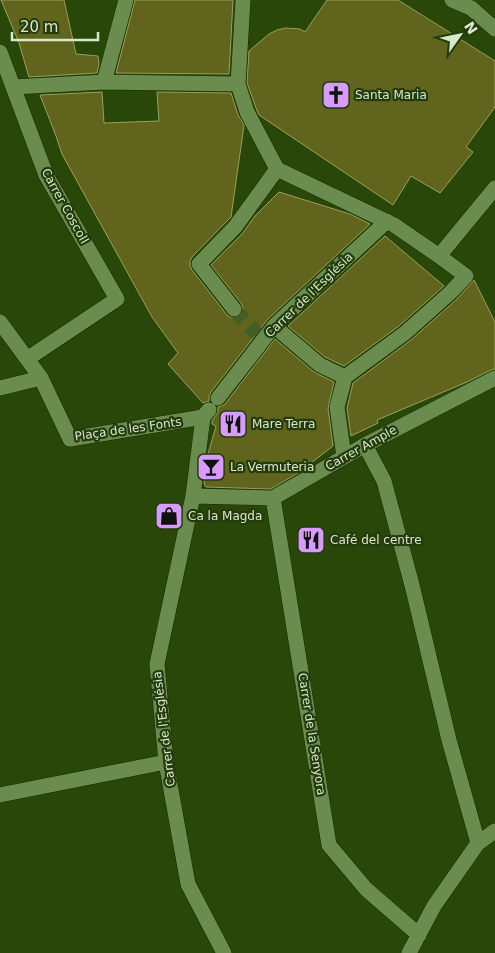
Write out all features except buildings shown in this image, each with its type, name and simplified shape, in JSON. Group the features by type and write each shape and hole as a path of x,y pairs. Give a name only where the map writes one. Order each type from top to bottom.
{"street":[{"path":"104,82 126,0"},
{"path":"243,0 238,84 247,112 277,169 391,223 466,276 405,333 345,377 337,407 344,457"},
{"path":"452,0 471,8 495,29"},
{"name":"Carrer Coscoll","path":"0,52 46,175 117,299 27,359"},
{"path":"13,86 104,82 238,84"},
{"path":"234,309 199,264 235,228 277,169"},
{"path":"439,256 495,188"},
{"name":"Carrer de l'Església","path":"224,953 188,884 166,762 157,664 210,409 260,337 391,223"},
{"name":"Plaça de les Fonts","path":"0,322 41,378 70,440 210,409"},
{"path":"274,326 320,365 345,377"},
{"path":"0,388 41,378"},
{"name":"Carrer Ample","path":"273,498 365,445 494,381"},
{"path":"365,445 384,481 412,585 449,740 478,843"},
{"path":"193,496 273,498"},
{"name":"Carrer de la Senyora","path":"273,498 330,845 366,889 419,935"},
{"path":"0,795 166,762"},
{"path":"409,953 434,906 478,843 495,831"}],"tunnel":[{"path":"234,309 257,334"}],"place":[{"name":"Santa Maria","path":"336,95"},
{"name":"Mare Terra","path":"233,424"},
{"name":"La Vermuteria","path":"211,467"},
{"name":"Ca la Magda","path":"169,516"},
{"name":"Café del centre","path":"311,540"}]}
